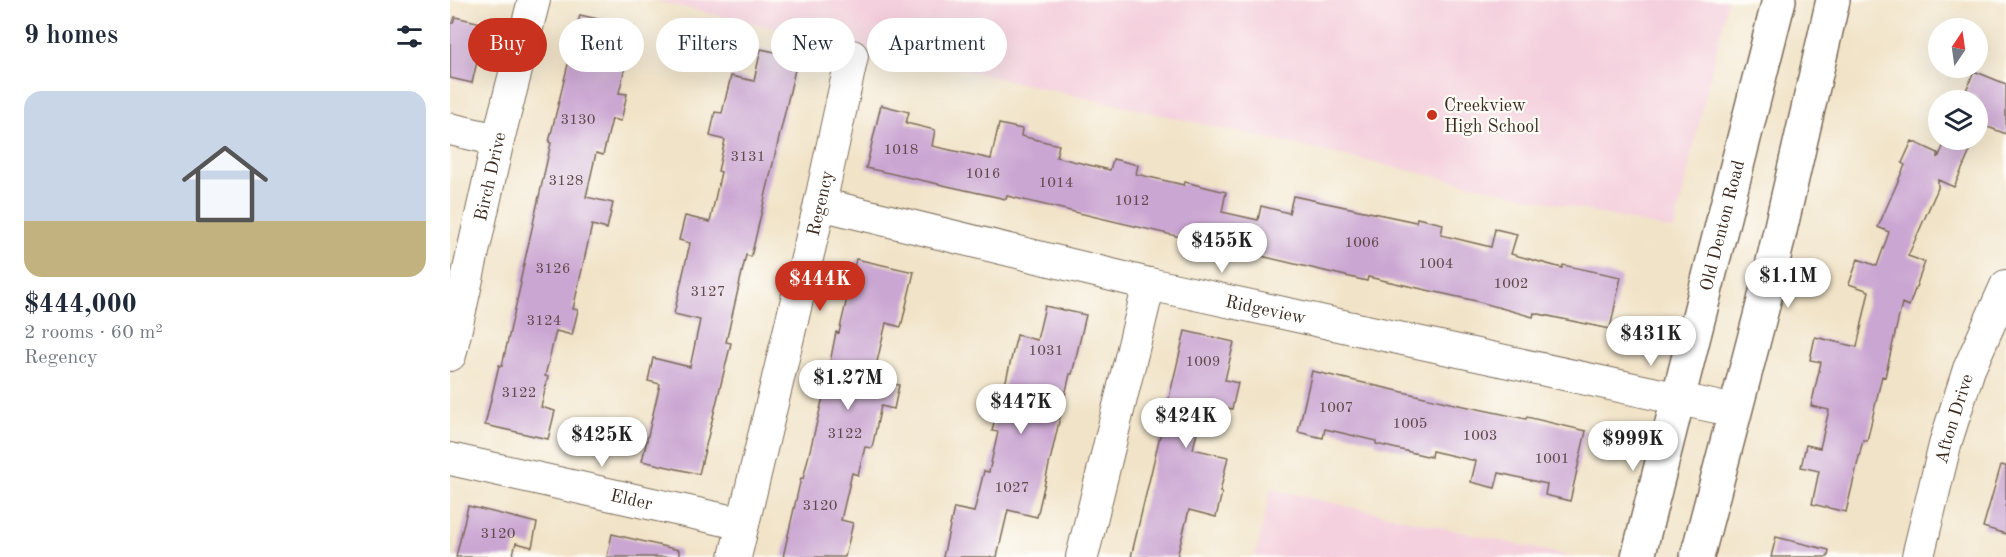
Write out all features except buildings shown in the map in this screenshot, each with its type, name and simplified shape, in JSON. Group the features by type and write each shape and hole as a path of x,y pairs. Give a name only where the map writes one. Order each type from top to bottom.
{"main road":[{"name":"Old Denton Road","path":"1638,557 1779,0"},
{"path":"1697,557 1763,305 1833,0"}],"street":[{"name":"Birch Drive","path":"450,355 498,140 534,0"},
{"name":"Regency","path":"735,557 820,204 849,72"},
{"path":"450,129 498,140"},
{"name":"Ridgeview","path":"820,204 1149,284 1736,411"},
{"path":"1083,557 1149,284"},
{"name":"Afton Drive","path":"1918,556 1946,441 1969,369 2006,286"},
{"name":"Elder","path":"450,459 743,524"}],"shaded area":[{"name":"Creekview High School","path":"650,0 1728,0 1674,230 971,72 1007,72 1007,18 867,18 867,49 855,46 855,18 771,18 771,27 759,24 759,18 730,18"},
{"path":"1271,489 1573,557 1255,557"}],"place":[{"name":"Creekview High School","path":"1432,115"}]}
